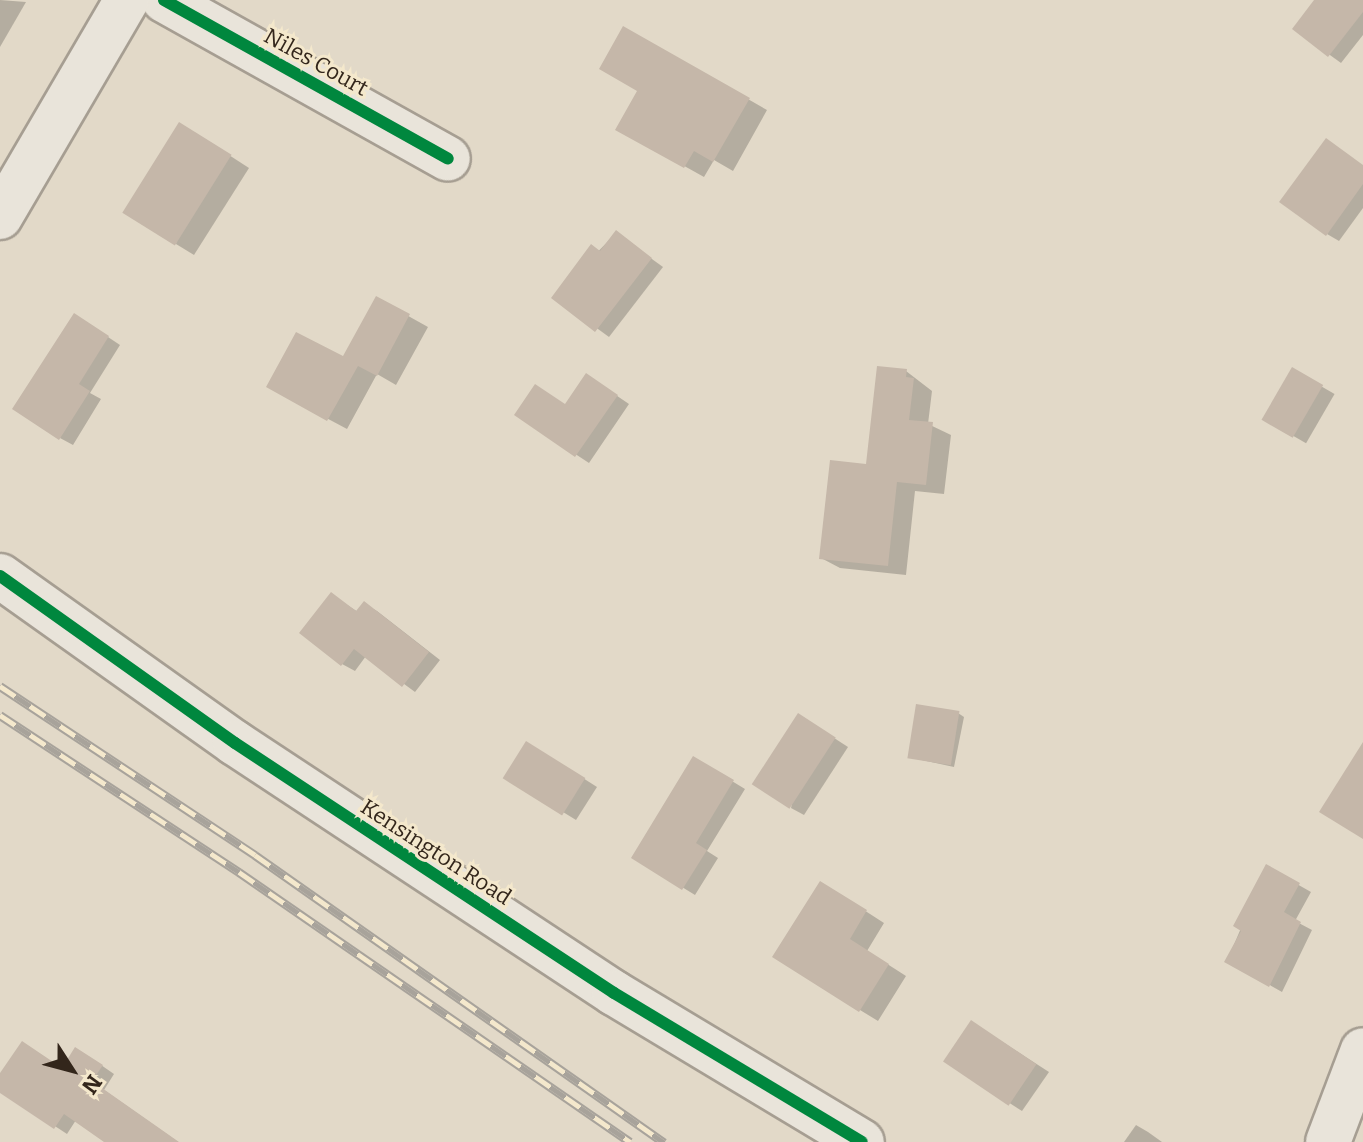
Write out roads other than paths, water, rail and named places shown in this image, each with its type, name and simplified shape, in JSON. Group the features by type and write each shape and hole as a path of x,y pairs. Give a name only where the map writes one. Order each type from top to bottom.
{"street":[{"path":"0,217 127,0"},
{"name":"Niles Court","path":"164,0 448,159"},
{"name":"Kensington Road","path":"0,576 235,743 614,993 862,1142"},
{"path":"1328,1142 1363,1050"}],"railway":[{"path":"0,686 255,855 664,1142"},
{"path":"0,715 239,872 630,1142"}]}
